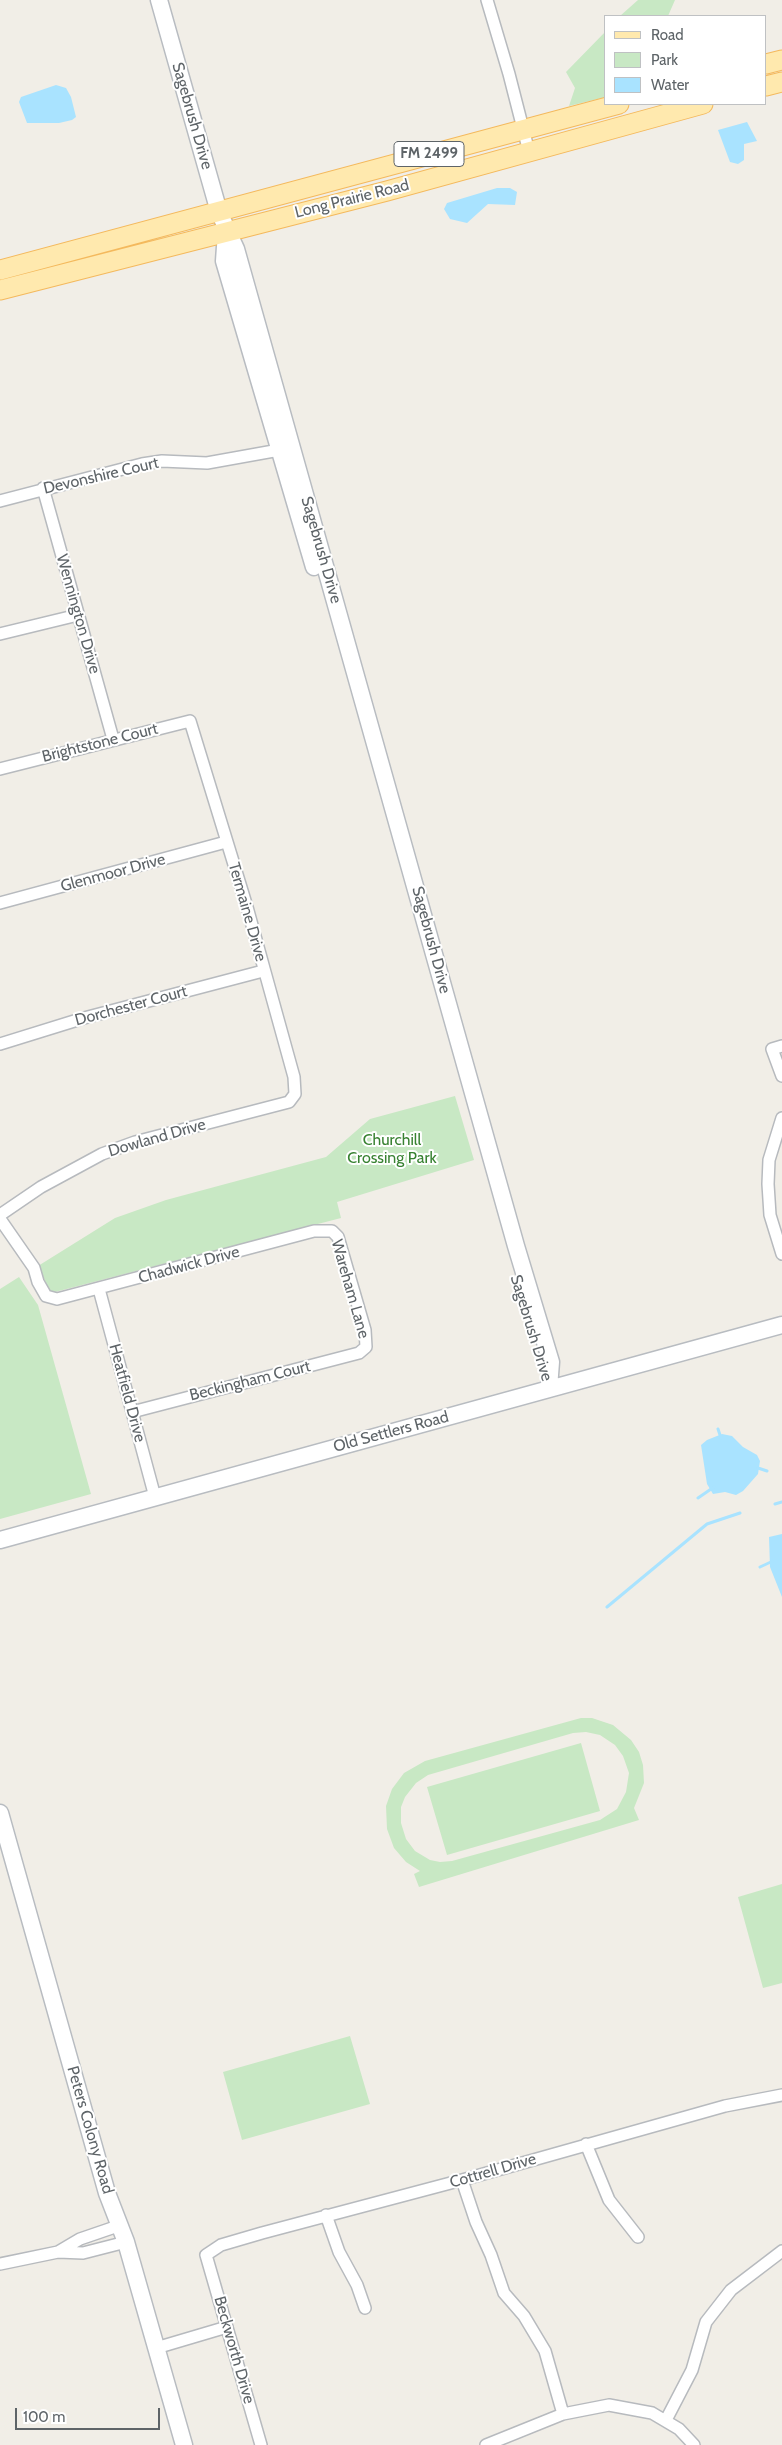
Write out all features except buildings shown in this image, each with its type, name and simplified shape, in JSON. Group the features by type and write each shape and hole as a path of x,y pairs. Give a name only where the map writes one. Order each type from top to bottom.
{"main road":[{"path":"767,64 782,60"},
{"path":"767,86 782,82"},
{"name":"Long Prairie Road","path":"0,270 615,105"},
{"name":"Long Prairie Road","path":"0,290 387,191 699,105"}],"street":[{"name":"Sagebrush Drive","path":"159,0 219,212 226,231 236,249 273,385 286,449"},
{"path":"487,0 529,152"},
{"name":"Sagebrush Drive","path":"226,231 224,260 249,347 286,449 445,1009 551,1362 549,1388"},
{"path":"249,347 254,346 258,349 268,380 273,385"},
{"name":"Devonshire Court","path":"0,500 142,464 162,461 206,462 286,449"},
{"name":"Wennington Drive","path":"43,488 113,739"},
{"path":"0,634 78,615"},
{"name":"Brightstone Court","path":"0,769 190,721 193,731"},
{"name":"Termaine Drive","path":"193,731 294,1077 295,1094"},
{"name":"Glenmoor Drive","path":"0,904 226,842"},
{"name":"Dorchester Court","path":"0,1044 84,1018 263,971"},
{"path":"777,1048 782,1076"},
{"name":"Dowland Drive","path":"0,1215 41,1187 102,1154 134,1142 289,1102 295,1094"},
{"path":"782,1118 769,1160 768,1184 770,1216 782,1254"},
{"path":"770,1216 782,1212"},
{"name":"Chadwick Drive","path":"0,1219 34,1268 38,1282 46,1296 57,1299 314,1231 332,1231"},
{"name":"Wareham Lane","path":"332,1231 338,1237 365,1330 366,1347"},
{"name":"Heatfield Drive","path":"99,1289 155,1497"},
{"name":"Old Settlers Road","path":"0,1540 782,1325"},
{"name":"Beckingham Court","path":"132,1412 359,1353 366,1347"},
{"name":"Peters Colony Road","path":"0,1813 118,2226 126,2242 184,2445"},
{"name":"Cottrell Drive","path":"206,2255 222,2245 326,2216 725,2106 782,2095"},
{"path":"586,2144 609,2200 638,2237"},
{"path":"462,2180 476,2222 491,2255 504,2293 524,2316 545,2351 563,2414"},
{"path":"326,2216 339,2252 357,2285 365,2308"},
{"path":"58,2252 80,2239 118,2226"},
{"path":"0,2264 58,2252 83,2253 126,2242"},
{"path":"666,2420 692,2370 706,2322 730,2290 782,2251"},
{"name":"Beckworth Drive","path":"206,2255 261,2445"},
{"path":"156,2348 227,2328"},
{"path":"486,2445 490,2441 563,2414 609,2405 652,2413 679,2429 694,2445"}],"green space":[{"path":"638,0 675,0 668,15 621,15"},
{"path":"604,33 604,97 569,106 575,88 566,72"},
{"name":"Churchill Crossing Park","path":"455,1096 474,1160 337,1202 341,1218 51,1293 38,1266 115,1218 166,1200 326,1157 370,1119"},
{"path":"19,1277 38,1305 91,1494 0,1519 0,1289"},
{"path":"581,1718 592,1718 613,1725 631,1740 639,1752 643,1765 644,1783 634,1808 639,1820 419,1887 414,1874 420,1871 406,1862 394,1848 387,1829 386,1806 392,1789 404,1773 425,1761","holes":["586,1732 600,1735 615,1745 623,1756 629,1773 626,1792 617,1809 600,1820 452,1861 440,1862 430,1860 415,1851 406,1839 401,1823 401,1807 405,1797 416,1783 428,1775 573,1733"]},
{"path":"581,1743 600,1811 447,1855 427,1787"},
{"path":"782,1884 782,1983 763,1988 738,1897"},
{"path":"350,2036 370,2104 242,2140 223,2072"}],"water":[{"path":"56,85 66,88 71,97 76,117 59,123 27,123 19,102 21,97"},
{"path":"747,122 757,141 744,144 744,160 738,164 730,162 718,130"},
{"path":"497,188 510,188 517,192 515,205 488,204 467,223 450,219 444,209 447,203"},
{"path":"722,1434 732,1436 743,1447 757,1455 760,1461 758,1474 743,1491 736,1495 725,1492 713,1494 707,1484 701,1445 707,1440"},
{"path":"782,1534 782,1597 770,1567 769,1537"}],"waterway":[{"path":"718,1429 721,1438"},
{"path":"758,1468 767,1471"},
{"path":"698,1498 714,1487"},
{"path":"775,1504 782,1502"},
{"path":"607,1607 707,1524 740,1513"},
{"path":"760,1567 773,1561"}]}
